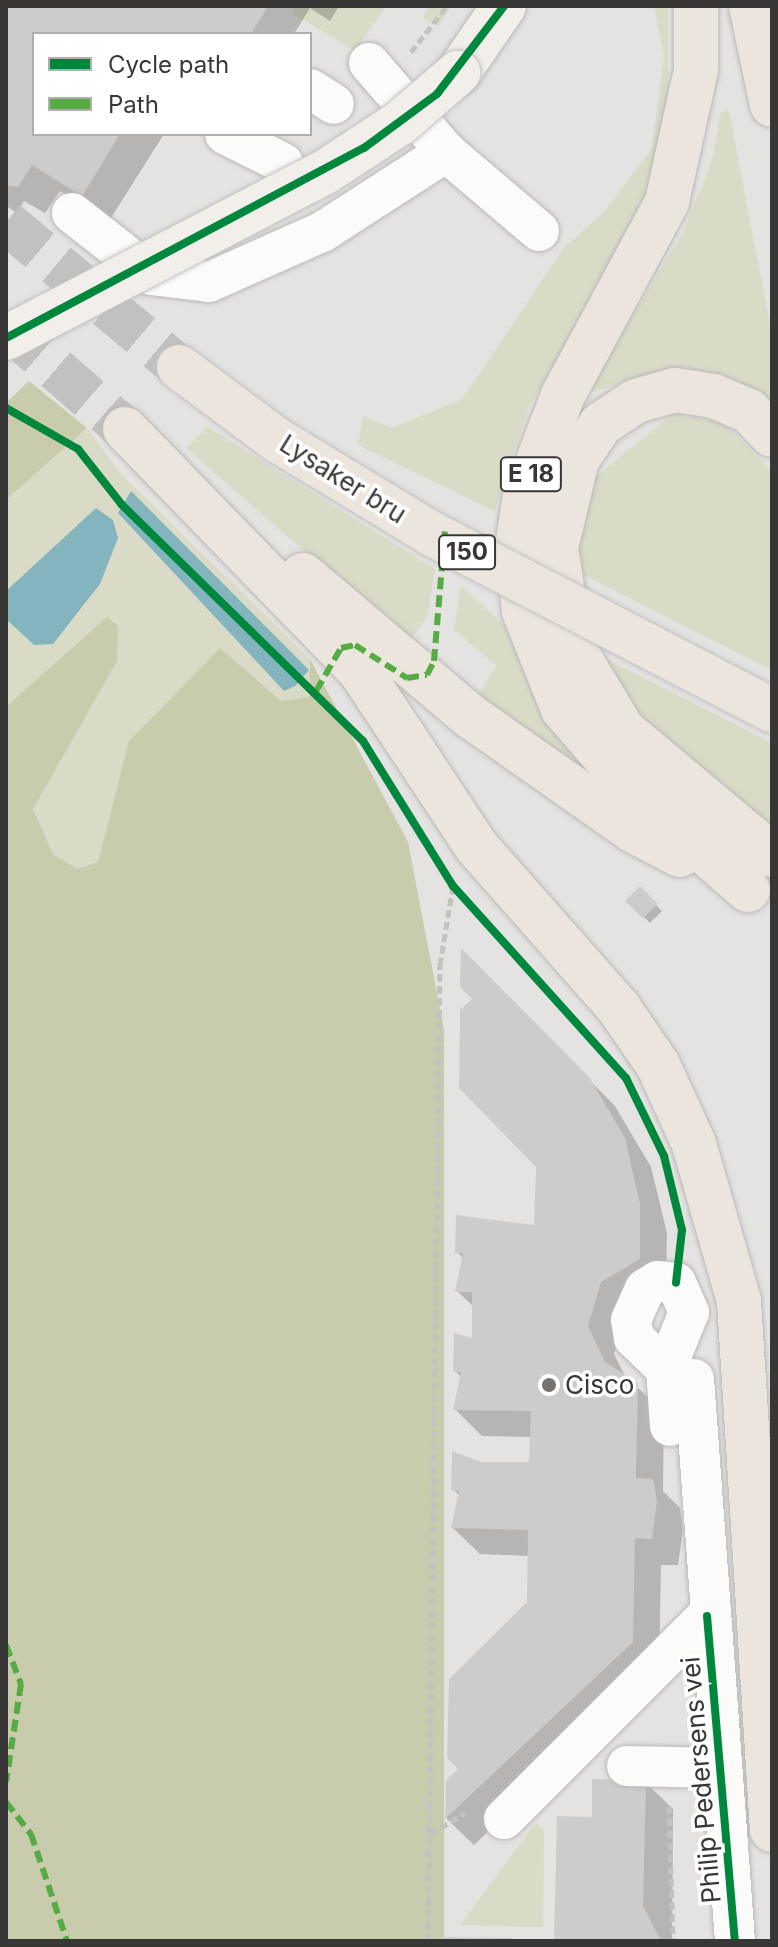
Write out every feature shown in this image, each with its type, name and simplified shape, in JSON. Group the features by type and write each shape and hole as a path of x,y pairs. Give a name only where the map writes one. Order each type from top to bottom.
{"highway":[{"name":"E 18","path":"696,6 696,70 667,202 563,395 525,495 517,547 524,611 563,709 634,791 760,898"},
{"path":"751,6 772,105"},
{"name":"Lysaker bru","path":"179,367 277,440 396,513 772,710"},
{"name":"E 18","path":"772,435 749,411 714,396 675,390 636,401 601,424 577,460 556,548 571,644 616,720 682,785 772,855"},
{"path":"760,898 568,787 381,645 125,429 361,672 460,860 618,1007 658,1065 719,1213 739,1301 752,1432 772,1830"}],"main road":[{"path":"6,338 325,172 400,123 458,73 504,6"}],"street":[{"path":"377,72 446,152 539,231"},
{"path":"229,136 283,163"},
{"path":"72,213 151,275 209,282 322,232 446,152"},
{"name":"Philip Pedersens vei","path":"680,1374 679,1542 707,1616 735,1941"},
{"path":"504,1819 707,1616"},
{"path":"627,1766 720,1768"}],"path":[{"path":"377,72 447,6"},
{"path":"428,1941 440,965 460,860"},
{"path":"453,886 463,897"},
{"path":"668,1767 673,1941"},
{"path":"429,1835 463,1813"}],"green space":[{"path":"296,6 386,6 355,51 292,13"},
{"path":"429,6 451,6 439,26 423,17"},
{"path":"654,6 668,6 668,118 636,231 530,404 494,511 358,445 363,416 392,428 462,399 563,249 605,211 652,148 664,56"},
{"path":"729,111 772,335 772,411 725,375 659,372 585,394 682,234 711,164 721,112"},
{"path":"29,381 87,428 6,500 6,403"},
{"path":"673,414 724,423 772,471 772,670 570,568 579,490"},
{"path":"208,427 435,569 428,615 409,643 186,448"},
{"path":"87,428 123,476 310,659 310,697 280,701 220,648 129,741 98,863 78,870 53,854 33,809 118,626 107,618 6,707 6,500"},
{"path":"461,586 504,625 536,701 586,771 477,696 497,666 454,630"},
{"path":"107,617 118,626 117,661 33,809 53,854 77,869 98,862 129,741 220,648 281,701 310,697 310,659 408,842 444,1030 444,1941 6,1941 6,707"},
{"path":"597,654 772,743 772,826 639,724"},
{"path":"536,1822 544,1831 543,1927 460,1925"}],"water":[{"path":"131,491 309,670 295,686 284,691 118,513"},
{"path":"96,508 113,520 118,538 100,584 53,644 34,645 6,619 6,591"}],"building":[{"path":"6,6 268,6 252,32 32,32 32,136 119,136 82,196 32,165 18,187 6,185"},
{"path":"640,886 658,904 643,919 625,901"},
{"name":"Cisco","path":"461,948 589,1077 625,1138 640,1204 640,1259 601,1282 588,1326 605,1362 638,1383 636,1478 653,1479 657,1501 652,1539 635,1538 633,1642 445,1819 446,1780 458,1769 447,1758 449,1679 527,1602 528,1530 451,1528 459,1491 451,1490 452,1451 481,1462 529,1462 531,1411 453,1410 461,1372 453,1372 454,1333 472,1338 472,1292 455,1292 463,1253 455,1253 456,1215 534,1225 536,1167 459,1088 460,1010 472,999 460,987"},
{"path":"592,1779 646,1780 643,1906 661,1941 554,1941 557,1816 592,1817"},
{"path":"445,1937 512,1938 512,1941 445,1941"}],"tunnel":[{"path":"6,222 179,367"},
{"path":"6,326 125,429"}],"marked path":[{"path":"316,691 341,648 355,645 407,678 427,675 434,661 445,531"},
{"path":"6,1645 21,1684 6,1782"},
{"path":"6,1802 31,1834 67,1941"}],"cycle path":[{"path":"6,338 364,148 437,94 504,6"},
{"path":"6,408 78,449 122,505 363,741 453,886 626,1078 664,1156 682,1230 676,1283"},
{"path":"707,1616 735,1941"}],"place":[{"name":"Cisco","path":"549,1385"}]}
